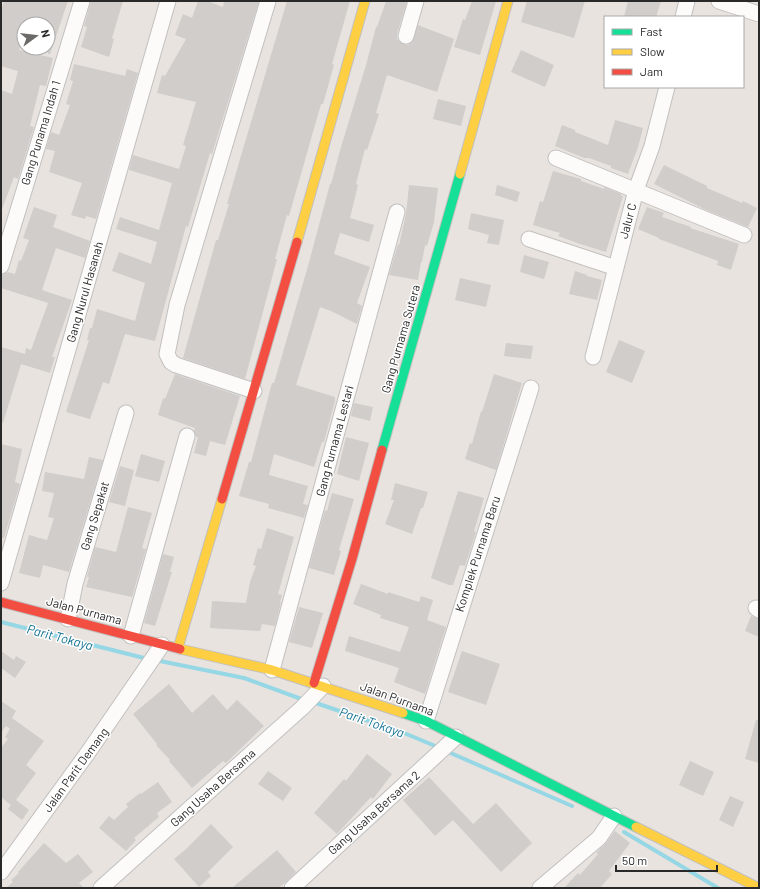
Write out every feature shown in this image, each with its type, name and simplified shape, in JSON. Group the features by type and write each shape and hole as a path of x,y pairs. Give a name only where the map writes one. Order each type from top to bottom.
{"street":[{"name":"Gang Punama Indah 1","path":"1,266 82,1"},
{"name":"Gang Nurul Hasanah","path":"1,583 168,1"},
{"path":"254,391 176,366 171,362 167,354 177,305 268,1"},
{"path":"178,648 254,391 365,1"},
{"path":"406,36 416,1"},
{"name":"Gang Purnama Sutera","path":"317,688 508,1"},
{"path":"684,16 687,1"},
{"path":"719,1 759,14"},
{"name":"Jalur C","path":"593,357 636,190 652,146 667,88"},
{"path":"556,158 744,235"},
{"name":"Gang Purnama Lestari","path":"272,670 397,212"},
{"path":"529,239 616,268"},
{"name":"Komplek Purnama Baru","path":"426,721 531,388"},
{"name":"Gang Sepakat","path":"68,619 74,584 126,413"},
{"path":"131,636 187,436"},
{"name":"Jalan Purnama","path":"1,602 131,636 160,648 178,648 272,670 317,688 426,721 454,739 570,793 613,818 759,888"},
{"name":"Jalan Parit Demang","path":"1,872 87,754 160,648"},
{"name":"Gang Usaha Bersama","path":"101,888 303,707 317,688"},
{"name":"Gang Usaha Bersama 2","path":"292,888 454,739"},
{"path":"540,888 599,838 613,818"}],"building":[{"path":"4,1 68,1 56,36 56,16 16,16 16,56 44,56 53,58 46,86 40,85 30,126 34,127 18,179 14,177 2,209 1,90 12,94 18,71 1,66 1,11"},
{"path":"91,1 123,1 112,38 114,39 109,57 81,47 87,27 84,26"},
{"path":"198,1 207,1 223,7 224,1 259,1 212,154 210,153 188,227 186,226 155,341 125,334 109,384 103,382 90,419 66,412 89,340 87,340 90,328 92,328 97,309 135,321 145,283 112,271 119,252 151,264 157,242 116,229 120,217 159,230 172,183 129,170 133,155 179,169 186,146 183,145 196,102 157,93 162,75 165,76 186,39 175,35 183,14 192,18"},
{"path":"287,1 350,1 332,64 334,65 323,104 321,104 289,216 287,215 275,259 277,259 245,379 183,358 216,240 218,240 229,204 227,204"},
{"path":"386,1 407,1 397,34 397,39 403,44 408,45 412,42 418,25 454,39 437,92 387,75 376,113 379,114 367,150 365,149 356,184 358,185 350,218 374,225 369,242 340,233 334,254 370,267 357,303 362,306 357,324 320,307 296,385 335,397 324,442 322,442 314,467 274,454 269,475 308,486 303,504 308,505 304,518 268,508 269,504 239,496 249,462 251,462 272,383 274,383 376,27"},
{"path":"472,1 496,1 480,55 454,47 463,19 465,20"},
{"path":"527,1 585,1 574,38 521,22"},
{"path":"628,1 661,1 656,16 624,16"},
{"path":"521,50 554,65 545,87 511,72"},
{"path":"74,64 125,76 127,69 138,73 96,219 86,216 85,219 71,215 82,183 49,172 55,151 46,149 51,132 59,135 70,105 66,104 73,81 70,80"},
{"path":"438,99 466,106 461,126 433,119"},
{"path":"615,120 643,128 628,174 611,168 611,166 589,158 584,158 555,146 562,125 575,130 575,132 608,145"},
{"path":"664,165 707,186 707,188 742,203 743,201 757,208 748,227 704,209 654,184"},
{"path":"553,171 581,179 581,181 604,189 604,187 623,196 606,252 558,236 560,233 533,225 540,201 543,202"},
{"path":"409,185 438,188 434,222 427,246 425,245 418,280 389,275 398,244 399,245 406,214"},
{"path":"497,185 520,192 517,202 495,195"},
{"path":"34,207 57,215 53,227 90,241 85,258 56,248 42,290 72,300 52,357 55,357 50,373 21,364 3,423 1,422 1,347 25,354 26,348 31,350 48,303 1,288 2,275 8,272 15,274 19,260 21,261 29,240 23,238"},
{"path":"647,207 664,213 662,217 739,244 731,270 717,265 718,261 659,239 638,229"},
{"path":"471,213 504,220 499,245 487,243 489,235 468,229"},
{"path":"524,255 549,262 544,279 520,272"},
{"path":"575,271 602,280 597,300 569,294"},
{"path":"460,278 491,285 486,307 455,300"},
{"path":"619,340 645,351 632,383 606,372"},
{"path":"506,343 533,346 531,359 504,356"},
{"path":"175,374 240,396 225,445 210,441 206,456 194,453 198,437 196,437 194,431 195,428 158,415 163,398 165,399"},
{"path":"494,374 522,383 496,470 465,459 470,443 472,444 481,411 482,412"},
{"path":"354,403 373,407 370,421 351,416"},
{"path":"346,437 369,443 359,481 337,474"},
{"path":"1,444 22,449 15,482 20,484 4,538 1,538"},
{"path":"141,454 165,461 159,482 135,476"},
{"path":"89,457 103,460 69,572 43,565 40,578 19,573 29,535 47,540 54,518 48,517 54,493 42,491 45,472 84,479"},
{"path":"120,466 134,470 125,506 109,502"},
{"path":"395,483 428,492 412,534 385,524 394,500 391,500"},
{"path":"458,491 484,498 474,531 476,532 465,566 460,565 453,585 449,585 431,578"},
{"path":"332,493 354,499 339,550 341,551 334,575 309,568 325,510 327,511"},
{"path":"128,507 152,513 142,548 146,549 132,597 86,587 89,577 87,577 95,547 116,552"},
{"path":"267,528 294,537 278,594 282,595 275,626 262,624 260,631 210,628 212,601 246,603 250,582 256,566 253,565 258,548 261,549"},
{"path":"163,554 174,557 170,572 172,572 155,626 144,623"},
{"path":"361,584 388,594 388,592 419,602 421,596 433,600 427,620 446,627 425,694 394,682 399,668 345,651 349,636 400,652 409,627 380,618 381,615 353,604"},
{"path":"299,607 323,613 312,648 289,642"},
{"path":"751,616 759,619 759,637 745,631"},
{"path":"1,651 14,660 16,656 26,662 15,678 1,668"},
{"path":"462,651 500,664 486,705 448,692"},
{"path":"169,684 192,713 213,694 227,710 237,700 264,726 226,763 223,761 192,788 156,745 157,744 133,714"},
{"path":"1,701 16,711 12,718 44,741 26,765 36,773 16,800 29,810 22,820 8,809 11,805 1,797 1,748 8,739 5,737 10,729 6,726 1,733"},
{"path":"756,720 759,720 759,763 745,759"},
{"path":"367,754 392,774 373,799 371,797 337,834 314,813 344,779 346,781"},
{"path":"690,761 714,772 703,796 679,785"},
{"path":"268,771 292,788 283,801 258,784"},
{"path":"429,777 473,824 496,803 532,843 501,872 453,820 435,836 403,800"},
{"path":"158,782 172,802 157,813 159,817 134,838 136,840 126,851 99,828 109,816 114,820 128,807 126,804"},
{"path":"730,796 744,802 733,827 719,820"},
{"path":"211,824 233,847 208,872 211,876 199,887 174,859"},
{"path":"615,831 630,843 609,871 612,874 600,888 564,888 578,873 580,875"},
{"path":"44,843 66,863 78,854 93,872 79,883 84,888 6,888 13,882 11,880 19,873 18,872"},
{"path":"277,850 296,872 286,882 278,888 232,888"}],"waterway":[{"name":"Parit Tokaya","path":"1,622 148,659"},
{"name":"Parit Tokaya","path":"155,660 244,678 304,700"},
{"name":"Parit Tokaya","path":"313,702 404,733 440,748"},
{"name":"Parit Tokaya","path":"446,751 572,806"},
{"name":"Parit Tokaya","path":"624,832 718,888"}],"traffic: fast":[{"path":"382,450 460,174"},
{"path":"403,713 426,721 636,827"}],"traffic: slow":[{"path":"297,242 365,1"},
{"path":"460,174 508,1"},
{"path":"178,648 222,499"},
{"path":"180,649 272,670 403,713"},
{"path":"636,827 759,888"}],"traffic: jam":[{"path":"222,499 297,242"},
{"path":"314,683 352,559 382,450"},
{"path":"1,602 180,649"}]}
